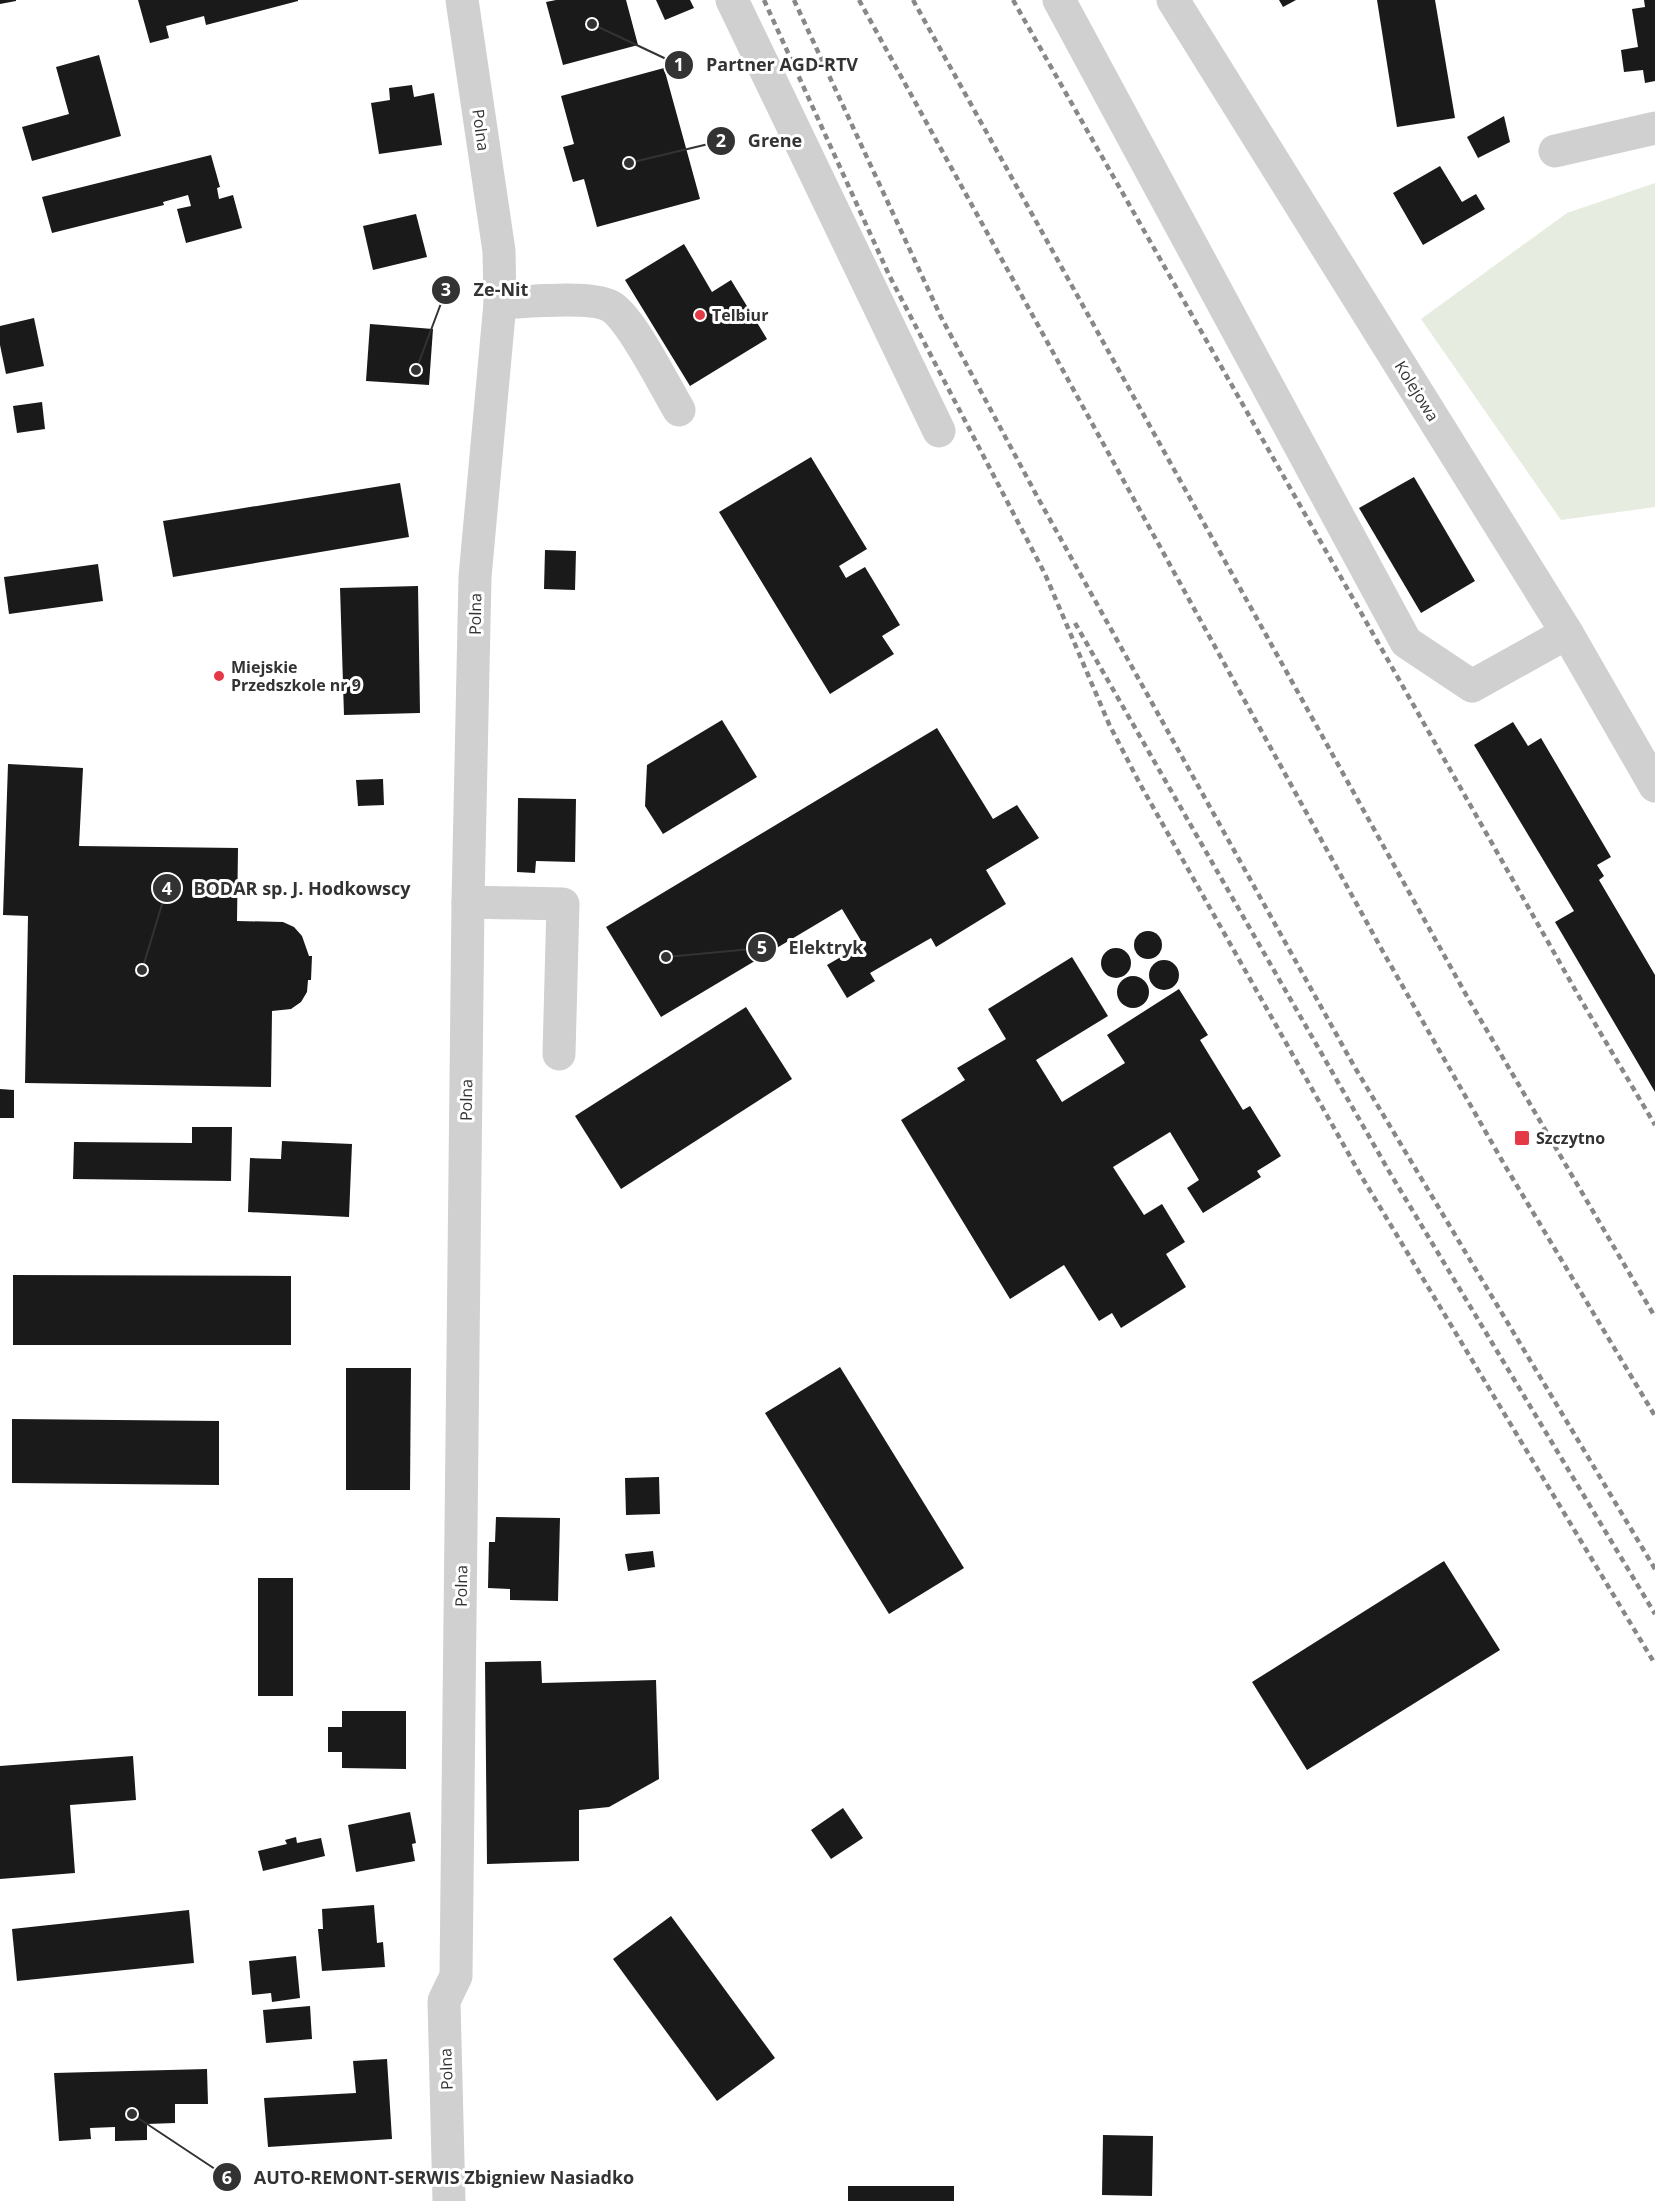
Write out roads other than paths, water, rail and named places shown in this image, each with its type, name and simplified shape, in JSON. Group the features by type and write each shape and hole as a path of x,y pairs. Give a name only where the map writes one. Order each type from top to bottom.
{"street":[{"name":"Polna","path":"449,2201 444,2001 456,1976 468,902 475,577 500,303 499,251 462,0"},
{"path":"732,0 939,431"},
{"path":"1059,0 1406,642 1472,686 1567,633"},
{"name":"Kolejowa","path":"1173,0 1567,633 1655,786"},
{"path":"1555,151 1655,128"},
{"path":"500,303 594,300 611,306 625,320 679,410"},
{"path":"468,902 563,904 560,1054"}],"railway":[{"path":"764,0 889,275 1045,574 1109,724 1140,784 1360,1174 1655,1664"},
{"path":"794,0 941,317 1038,498 1354,1066 1655,1569"},
{"path":"859,0 1382,950 1504,1164 1655,1416"},
{"path":"913,0 1469,1000 1655,1317"},
{"path":"1013,0 1581,1000 1655,1125"},
{"path":"1075,623 1390,1173 1655,1614"}],"place":[{"name":"Partner AGD-RTV","path":"592,24"},
{"name":"Grene","path":"629,163"},
{"name":"Telbiur","path":"700,315"},
{"name":"Ze-Nit","path":"416,370"},
{"name":"Miejskie Przedszkole nr 9","path":"219,676"},
{"name":"Elektryk","path":"666,957"},
{"name":"BODAR sp. J. Hodkowscy","path":"142,970"},
{"name":"Szczytno","path":"1522,1138"},
{"name":"AUTO-REMONT-SERWIS Zbigniew Nasiadko","path":"132,2114"}]}
